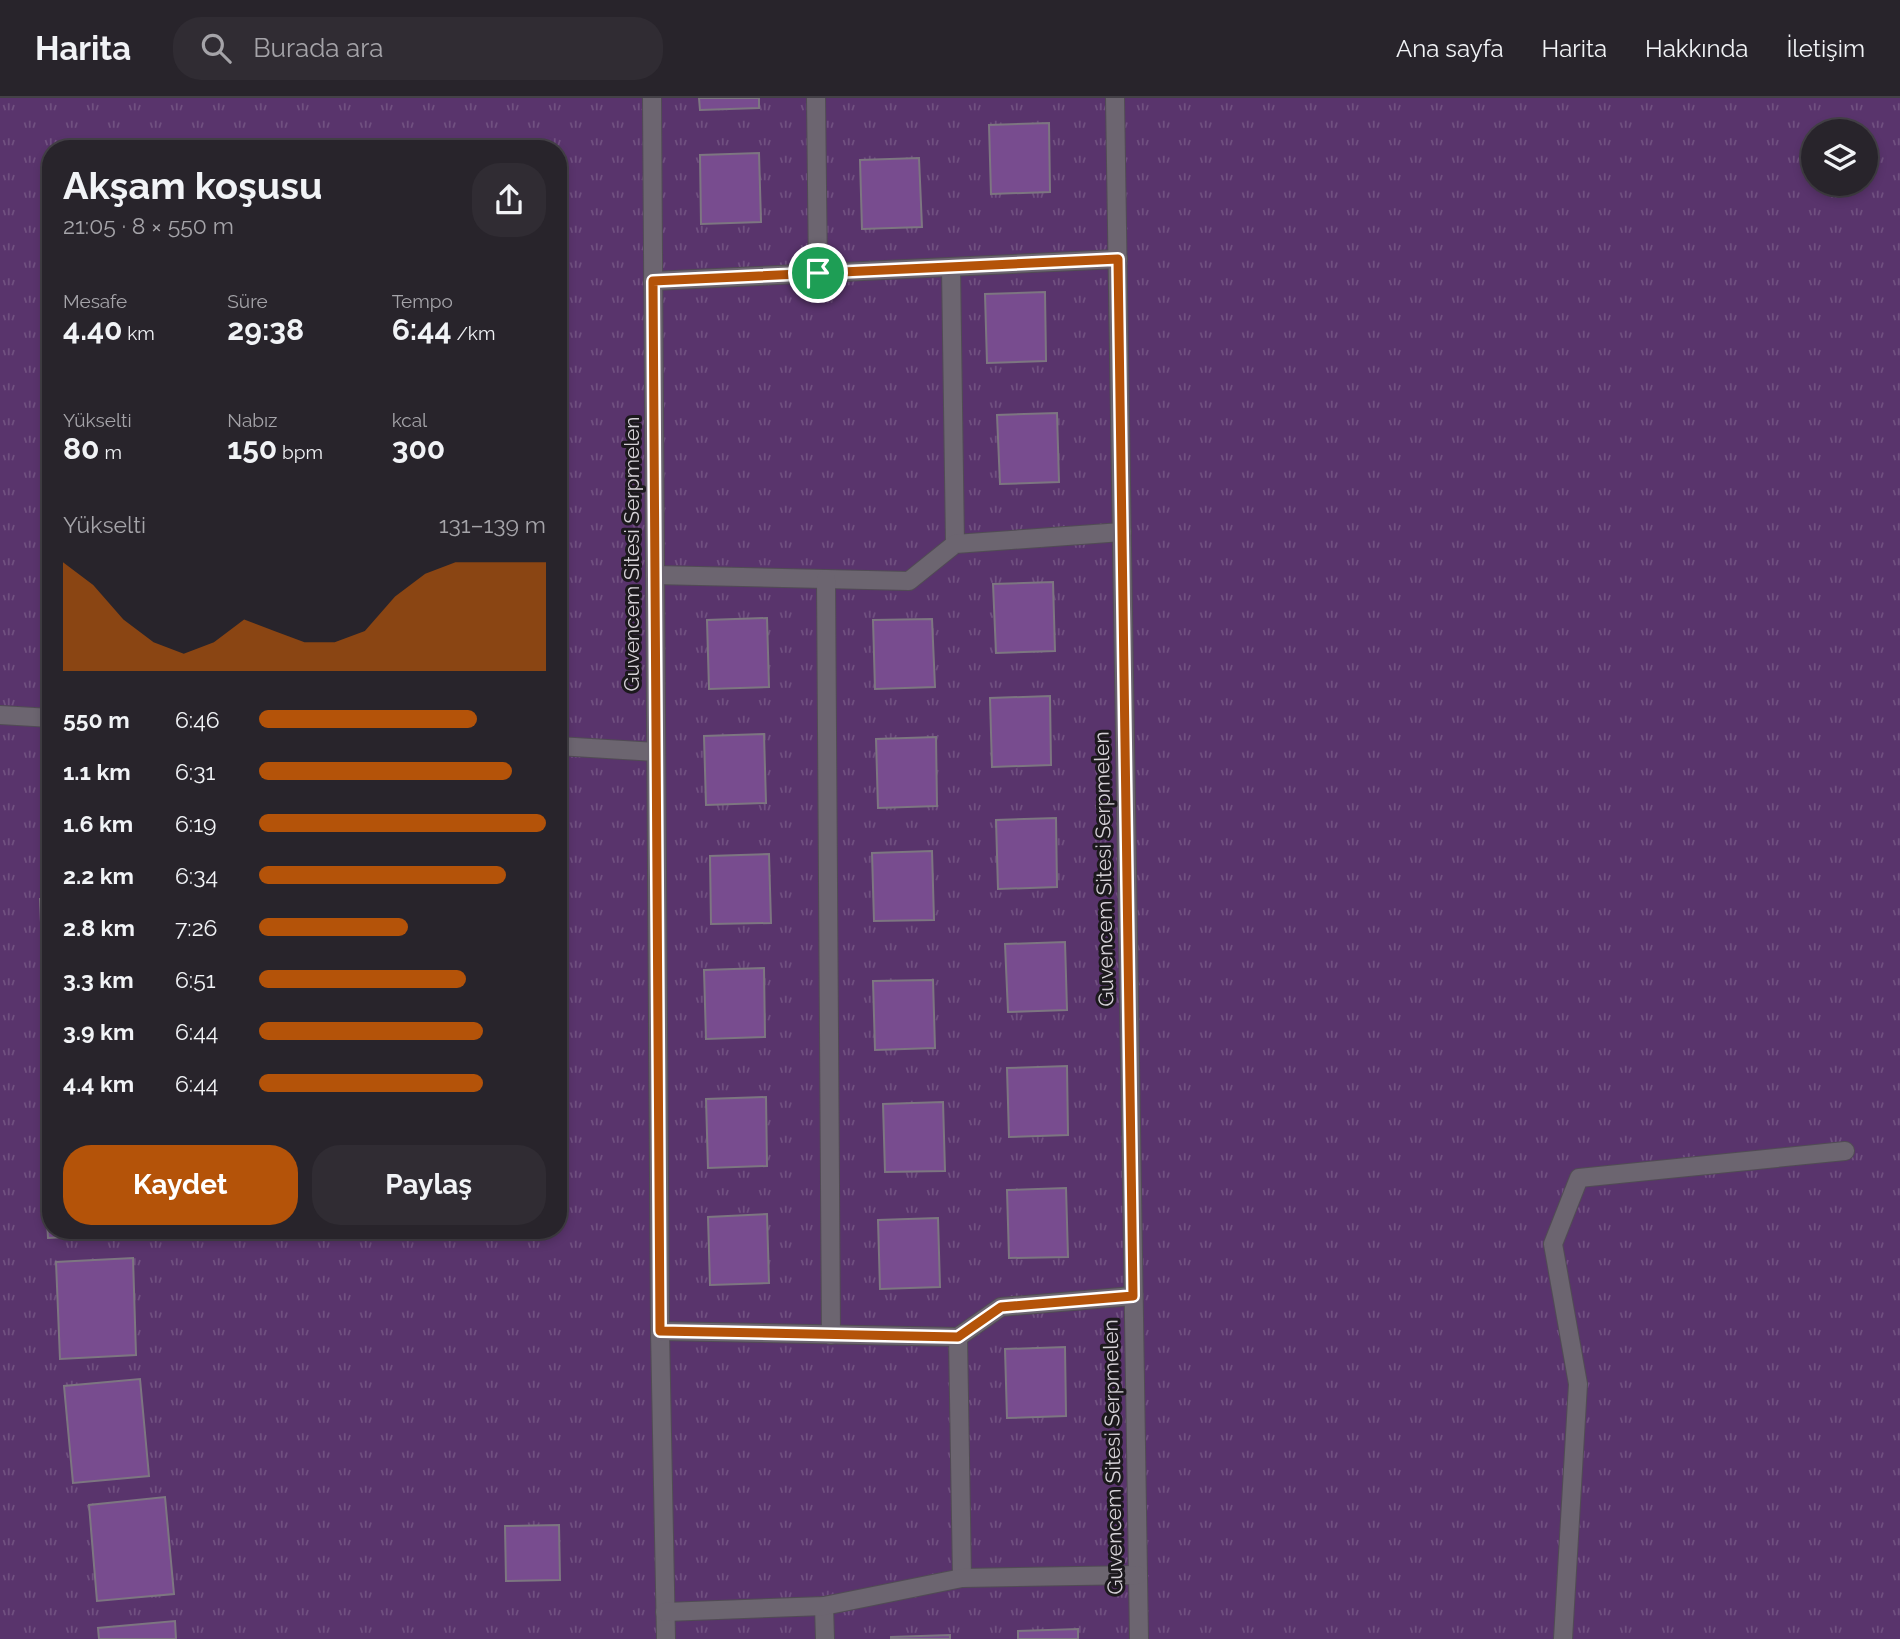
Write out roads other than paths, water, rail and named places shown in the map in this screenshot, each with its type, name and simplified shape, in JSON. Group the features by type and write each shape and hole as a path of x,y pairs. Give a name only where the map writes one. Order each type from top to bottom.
{"street":[{"name":"Guvencem Sitesi Serpmelen","path":"652,98 660,1331 666,1639"},
{"path":"816,98 818,273"},
{"name":"Guvencem Sitesi Serpmelen","path":"1115,98 1139,1639"},
{"path":"653,281 1118,259"},
{"path":"951,267 955,544"},
{"path":"654,575 909,581 955,544 1122,532"},
{"path":"826,579 831,1335"},
{"path":"0,715 42,717"},
{"path":"567,747 656,752"},
{"path":"1563,1639 1578,1384 1553,1244 1579,1178 1845,1152"},
{"path":"660,1331 958,1337 1001,1307 1133,1296"},
{"path":"958,1337 962,1578"},
{"path":"666,1612 824,1606 962,1578 1138,1575"},
{"path":"824,1606 825,1639"}]}
